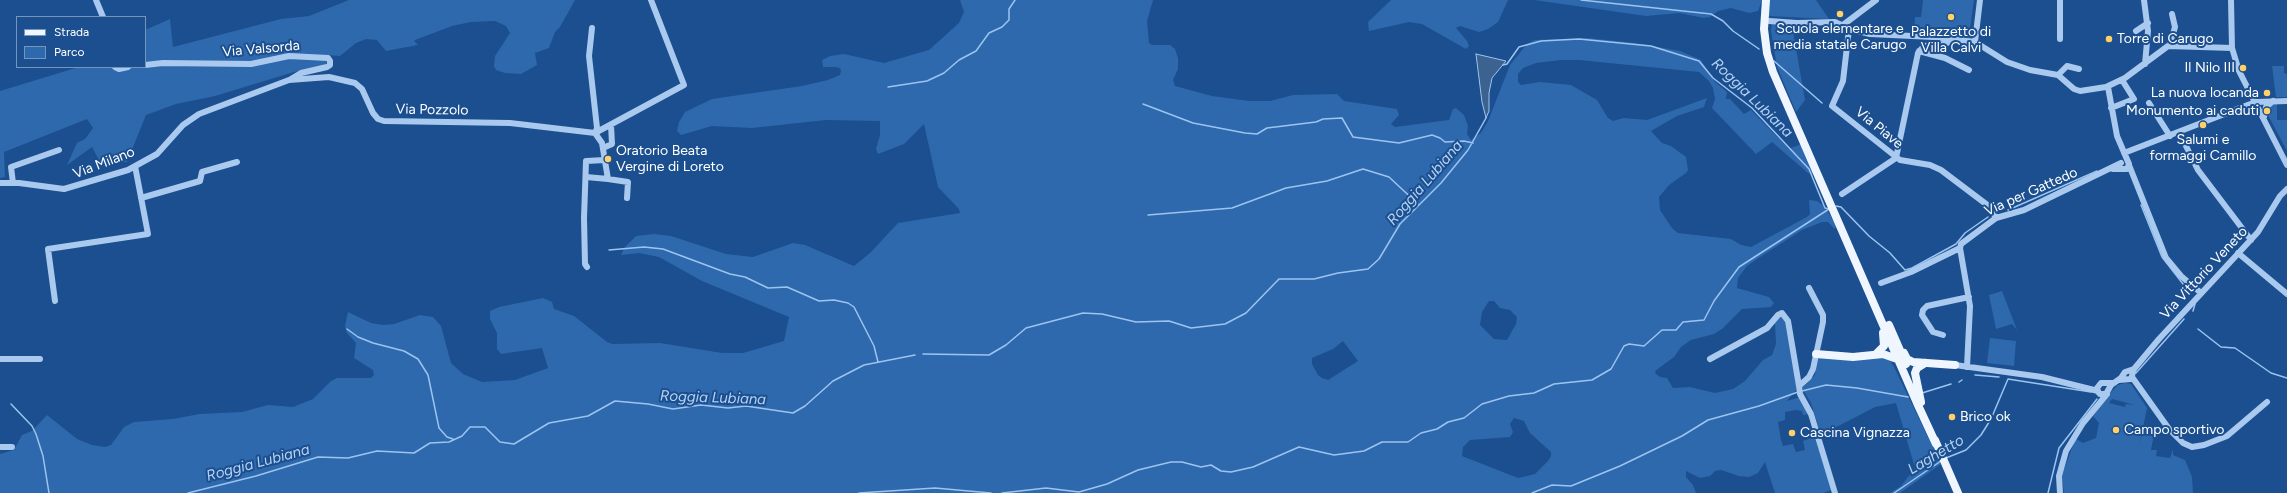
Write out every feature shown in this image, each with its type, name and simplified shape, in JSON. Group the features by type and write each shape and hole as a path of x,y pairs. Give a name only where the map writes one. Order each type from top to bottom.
{"main road":[{"path":"1765,4 1764,29 1767,52 1773,72 1869,290 1897,358 1958,493"},
{"path":"1869,290 1898,346 1936,444"},
{"path":"1876,354 1882,350 1885,342 1879,316"},
{"path":"1898,346 1909,360 1955,366"},
{"path":"1816,354 1853,357 1876,354 1888,355 1897,358"},
{"path":"1921,402 1915,373 1917,368 1926,363"}],"street":[{"path":"96,0 103,16"},
{"path":"595,133 684,85 651,0"},
{"path":"1843,25 1876,0"},
{"path":"1975,42 1980,0"},
{"path":"2060,0 2060,39"},
{"path":"2144,0 2148,23 2145,64"},
{"path":"2231,0 2232,48 2239,72 2256,102 2287,165"},
{"path":"2170,45 2175,27 2172,14"},
{"path":"1770,20 1797,23 1830,21 1843,25 1849,29 1870,34 1975,42 2007,62 2030,70 2058,75 2077,90 2108,87 2122,80 2145,64 2166,46 2232,48"},
{"path":"2136,30 2143,28 2148,23"},
{"path":"592,28 589,56 597,128 595,133"},
{"name":"Via Piave","path":"1849,29 1843,81 1832,106 1896,158 1902,161 1928,164 1937,168 1990,206 1996,218"},
{"path":"1842,194 1896,158 1919,51 1926,45 1945,44 1953,40"},
{"path":"1919,51 1946,58 1970,70"},
{"name":"Via Valsorda","path":"146,65 163,63 251,64 289,56 328,58 330,61 330,65 327,67 301,73 289,80"},
{"path":"2058,75 2067,66 2080,69"},
{"name":"Via Pozzolo","path":"289,80 329,77 355,83 362,89 373,113 378,119 384,121 510,123 595,133"},
{"name":"Via Milano","path":"0,183 13,183 64,190 94,181 135,166 157,154 184,125 199,114 289,80"},
{"path":"2112,108 2134,99 2122,80"},
{"path":"2108,87 2117,136 2124,153 2124,165 2135,181 2166,258 2199,295"},
{"path":"2264,118 2266,107 2273,101"},
{"path":"2124,153 2256,102 2287,101"},
{"path":"2149,103 2170,136"},
{"path":"603,148 612,144 611,125"},
{"path":"2179,132 2198,170 2251,240"},
{"path":"595,133 602,143 608,179"},
{"path":"13,183 11,167 59,150"},
{"path":"587,268 585,264 584,218 586,161 605,160"},
{"path":"141,198 200,181 202,172 237,162"},
{"name":"Via per Gattedo","path":"1881,283 1911,272 1960,248 1961,244 1996,218 2024,210 2109,170 2124,165"},
{"path":"55,301 48,249 148,234 135,166"},
{"path":"586,178 628,182 627,198"},
{"name":"Via Vittorio Veneto","path":"2097,406 2107,389 2127,377 2199,295 2251,240 2280,196 2287,189"},
{"path":"1960,248 1969,297 1970,326 1967,367"},
{"path":"2238,253 2287,294"},
{"path":"1799,386 1809,377 1823,322 1823,315 1809,288"},
{"path":"1942,335 1933,332 1922,315 1923,310 1927,306 1969,297"},
{"path":"1710,358 1767,328 1778,314 1782,313 1788,320 1800,395 1811,414 1835,493"},
{"path":"0,359 40,359"},
{"path":"1955,366 2042,377 2099,390 2107,389"},
{"path":"2127,377 2168,429 2183,443 2192,447 2204,445 2227,436 2267,402"},
{"path":"2099,390 2107,389"},
{"path":"2060,493 2059,476 2066,451 2076,432 2097,406 2099,390"},
{"path":"0,447 12,447"}],"green space":[{"path":"349,0 575,0 560,27 555,32 549,48 535,53 537,65 521,74 505,73 496,70 494,66 495,56 510,33 506,26 495,21 471,22 452,26 415,40 414,41 418,45 386,51 377,40 366,39 356,43 340,56 326,55 326,65 294,72 215,96 176,104 146,115 127,162 100,162 92,147 67,165 77,143 85,139 93,128 87,119 4,152 5,177 0,178 0,91 76,68 146,68 146,30 170,19 173,47 281,19 309,16"},
{"path":"960,0 1153,0 1147,21 1149,43 1152,45 1170,45 1175,49 1178,58 1178,69 1173,80 1175,86 1212,96 1249,101 1270,101 1293,95 1337,94 1344,101 1397,109 1399,115 1391,124 1395,127 1449,120 1453,109 1456,108 1464,115 1468,126 1467,134 1471,140 1481,133 1488,121 1510,65 1527,44 1535,40 1587,38 1635,43 1680,51 1701,60 1715,82 1727,92 1726,99 1730,99 1744,114 1751,110 1789,149 1801,144 1813,174 1808,173 1772,142 1756,154 1712,108 1715,99 1713,88 1709,81 1699,72 1579,60 1561,60 1536,63 1523,68 1518,74 1518,82 1521,85 1540,82 1571,85 1597,100 1608,118 1613,121 1624,118 1647,120 1707,98 1704,107 1677,116 1651,131 1662,143 1671,146 1686,157 1688,170 1686,173 1669,185 1659,197 1660,210 1672,228 1678,233 1731,239 1741,245 1751,247 1807,217 1810,214 1809,200 1817,201 1825,207 1836,225 1835,229 1828,222 1822,222 1802,230 1747,266 1738,278 1737,288 1769,297 1774,303 1771,307 1742,309 1722,329 1714,334 1691,340 1681,347 1674,357 1655,371 1660,377 1667,378 1673,388 1690,387 1715,393 1733,389 1745,381 1763,360 1772,355 1776,344 1775,323 1779,317 1782,317 1785,322 1797,389 1787,401 1801,397 1811,414 1803,415 1802,411 1796,410 1785,412 1785,420 1778,422 1781,440 1783,446 1793,444 1796,452 1805,450 1803,441 1817,436 1834,489 1823,493 1775,493 1765,462 1758,473 1749,477 1739,476 1721,470 1715,471 1710,476 1700,478 1686,471 1686,477 1693,485 1696,493 0,493 0,454 14,450 22,435 32,431 47,415 77,439 92,445 105,447 111,445 124,427 134,422 173,419 200,414 242,412 268,405 293,407 313,399 331,381 337,378 371,378 374,375 373,370 354,358 356,343 347,333 345,326 348,312 371,323 383,325 394,324 420,315 433,317 441,326 451,363 463,374 482,382 515,380 548,368 542,348 501,354 497,349 497,333 490,319 490,311 499,307 543,298 552,302 554,309 574,316 607,342 612,344 660,343 722,353 743,353 784,341 789,317 702,281 659,257 639,253 621,255 625,247 636,236 654,234 671,236 726,254 753,257 793,243 805,245 854,266 870,253 898,223 960,213 959,209 938,187 924,124 904,144 878,154 876,149 880,135 880,121 826,120 752,128 712,126 681,135 677,131 679,122 685,112 712,99 802,86 828,80 840,75 840,68 823,67 822,60 830,56 844,54 884,63 929,50 959,23 964,12","holes":["1489,301 1494,301 1500,308 1510,310 1517,317 1516,324 1507,340 1494,339 1480,325 1482,312","1343,341 1358,361 1328,380 1318,375 1312,364 1312,358 1333,349","1514,418 1524,421 1530,433 1551,452 1551,456 1548,461 1535,474 1518,478 1462,456 1463,447 1470,440 1510,437 1513,432 1510,424"]},
{"path":"1391,0 1508,0 1498,22 1488,29 1479,32 1460,26 1456,28 1467,41 1469,46 1466,49 1422,24 1409,22 1369,31 1368,22"},
{"path":"1534,0 1762,0 1758,11 1749,13 1731,8 1718,11 1710,17 1704,18 1679,13 1646,16"},
{"path":"1769,0 1816,0 1829,19 1768,16"},
{"path":"1923,0 1974,0 1970,28 1974,29 1972,39 1936,36 1935,31 1931,30 1930,35 1914,35 1915,17 1921,17"},
{"path":"1772,23 1789,24 1792,26 1805,100 1796,112 1777,67 1771,31"},
{"path":"2272,66 2284,66 2284,73 2287,74 2287,97 2276,97"},
{"path":"2273,104 2277,104 2277,120 2287,120 2287,151 2268,115 2268,107"},
{"path":"2002,291 2017,330 2012,324 1996,329 1989,295"},
{"path":"1990,338 2016,341 2014,366 1987,363"},
{"path":"1882,356 1890,360 1894,367 1941,464 1900,493 1890,493 1901,486 1915,468 1896,403 1875,407 1821,435 1811,403 1802,388 1815,375 1815,365 1819,358"},
{"path":"2125,383 2131,384 2147,408 2139,447 2144,426 2155,429 2151,450 2157,450 2156,456 2170,458 2173,449 2173,455 2185,460 2192,477 2193,493 2064,493 2062,475 2076,439 2083,443 2096,438 2099,423 2093,416 2118,385","holes":["2112,399 2135,405 2126,404 2125,407 2109,403"]}],"shaded area":[{"path":"1476,54 1506,61 1492,78 1489,93 1489,111 1486,118 1482,102"}],"waterway":[{"path":"888,87 927,81 944,73 959,60 976,51 989,33 1002,27 1009,20 1009,9 1015,0"},
{"path":"1581,0 1711,14 1723,21 1733,31 1759,49"},
{"path":"1002,493 1046,488 1079,492 1107,484 1138,470 1171,462 1182,462 1201,467 1211,465 1221,471 1231,472 1253,467 1299,447 1334,455 1364,451 1382,442 1408,442 1421,433 1437,429 1448,422 1464,418 1482,404 1509,396 1534,393 1554,384 1592,380 1611,369 1624,346 1629,344 1644,346 1662,330 1676,330 1683,322 1704,320 1714,301 1739,267 1829,209 1825,208 1809,169 1752,108 1713,78 1699,61 1651,46 1579,39 1541,41 1519,47 1507,64 1503,65"},
{"path":"1774,61 1822,103"},
{"path":"1143,104 1193,123 1245,133 1257,134 1267,128 1316,122 1323,119 1342,118 1353,137 1399,143 1432,135 1445,142 1464,141 1473,143"},
{"name":"Roggia Lubiana","path":"923,354 989,355 1006,345 1026,328 1083,313 1102,314 1136,322 1169,321 1191,328 1225,324 1246,313 1279,279 1314,279 1338,273 1368,269 1379,259 1400,224 1441,183 1468,150 1486,118"},
{"path":"1148,215 1232,208 1286,188 1327,181 1363,169 1389,177 1419,205"},
{"path":"2008,210 2097,171"},
{"path":"2141,205 2162,257 2183,284"},
{"path":"1836,206 1841,207 1869,236 1890,253 1905,270 1912,268 1956,244 1965,233 1988,217"},
{"path":"609,250 644,247 663,249 730,274 745,277 768,288 787,287 819,301 834,300 848,303 854,307 874,346 878,362"},
{"path":"2193,311 2195,304"},
{"name":"Laghetto","path":"2136,373 2184,319"},
{"path":"347,329 358,337 373,343 404,351 418,359 428,375 439,428 447,437 453,439"},
{"path":"2198,329 2221,347 2235,348 2271,373 2287,378"},
{"name":"Roggia Lubiana","path":"188,493 256,476 318,457 348,458 377,451 414,453 430,443 449,442 462,436 470,427 485,427 500,442 514,444 549,423 588,416 615,401 648,404 673,409 701,405 728,408 746,406 793,413 805,406 833,381 864,365 915,355"},
{"path":"1975,375 1999,377"},
{"name":"Laghetto","path":"1946,458 1966,450 1981,435 1991,419 2008,379 2091,392"},
{"path":"1922,393 1951,384"},
{"path":"1802,391 1826,385 1857,388 1908,397"},
{"path":"1532,493 1552,485 1571,486 1620,466 1682,436 1708,420 1759,406 1798,392"},
{"path":"2048,493 2059,448 2097,399"},
{"path":"11,404 32,426 36,434 43,456 49,493"},
{"name":"Laghetto","path":"1894,493 1941,461"},
{"path":"859,493 935,488 991,493"}],"place":[{"name":"Scuola elementare e media statale Carugo","path":"1840,14"},
{"name":"Palazzetto di Villa Calvi","path":"1951,17"},
{"name":"Torre di Carugo","path":"2109,39"},
{"name":"Il Nilo III","path":"2243,68"},
{"name":"La nuova locanda","path":"2267,93"},
{"name":"Monumento ai caduti","path":"2267,111"},
{"name":"Salumi e formaggi Camillo","path":"2203,125"},
{"name":"Oratorio Beata Vergine di Loreto","path":"608,159"},
{"name":"Brico ok","path":"1952,417"},
{"name":"Campo sportivo","path":"2116,430"},
{"name":"Cascina Vignazza","path":"1792,433"}]}
